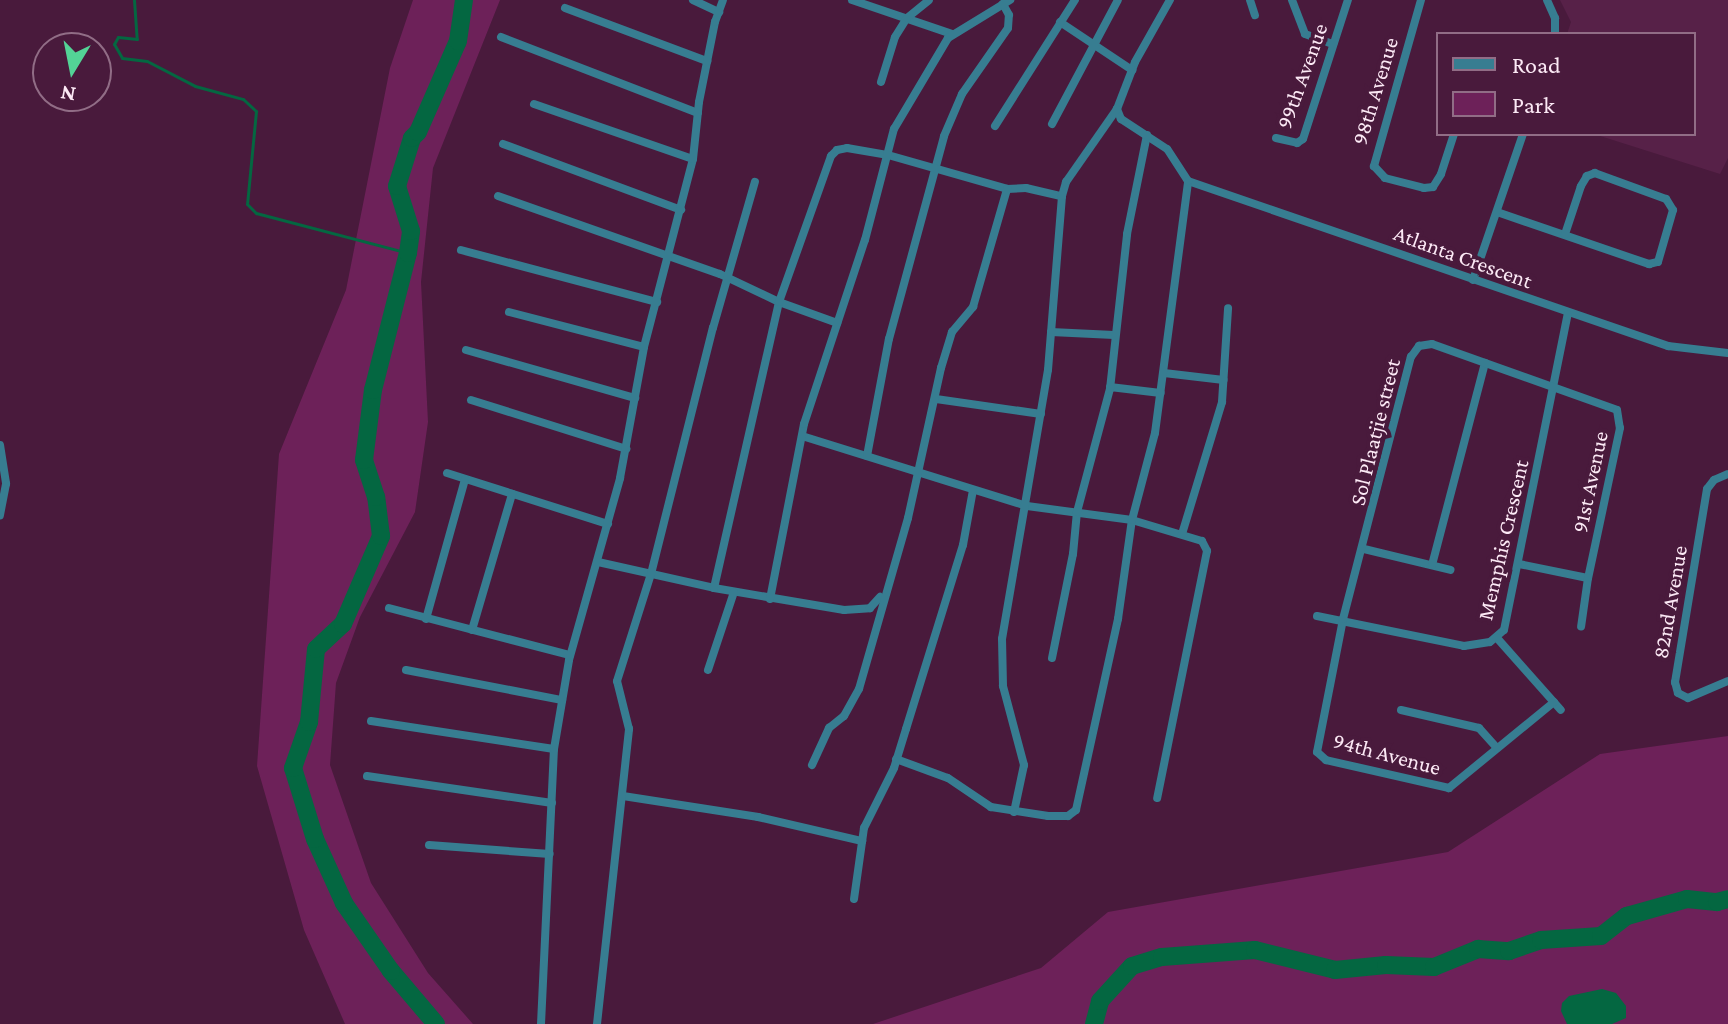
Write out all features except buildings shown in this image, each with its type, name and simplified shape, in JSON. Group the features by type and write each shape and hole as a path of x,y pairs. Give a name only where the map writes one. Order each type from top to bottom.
{"street":[{"path":"693,0 719,12"},
{"path":"541,1024 554,749 562,700 570,655 598,562 626,449 644,347 693,159 707,61 723,0"},
{"path":"852,0 952,34"},
{"path":"881,82 895,37 907,18 929,0"},
{"path":"995,126 1075,0"},
{"path":"1052,124 1118,0"},
{"path":"1014,812 1024,765 1000,664 1014,560 1027,506 1041,414 1062,196 1066,182 1117,109 1132,70 1170,0"},
{"path":"1250,0 1255,15"},
{"path":"1292,0 1305,34 1333,44"},
{"name":"99th Avenue","path":"1276,138 1297,143 1303,139 1348,0"},
{"name":"98th Avenue","path":"1421,0 1374,166 1385,178 1424,188 1433,187 1441,174 1453,136"},
{"path":"1547,0 1555,18 1555,32"},
{"path":"770,599 802,436 894,129 952,34 1006,2 1008,28 962,94 944,136 889,339 867,456"},
{"path":"565,8 707,61"},
{"path":"1060,22 1132,70"},
{"path":"501,37 698,113"},
{"path":"534,104 693,159"},
{"path":"896,759 948,778 991,807 1068,816 1076,810 1115,633 1132,520 1161,393 1179,227 1188,181 1167,149 1121,119 1117,109"},
{"path":"1052,658 1073,554 1077,512 1110,387 1133,193 1147,135"},
{"path":"1473,280 1522,136"},
{"path":"503,144 681,210"},
{"path":"714,588 758,380 779,302 831,156 837,150 847,148 888,155 1007,189 1026,188 1062,196"},
{"path":"1497,212 1654,264 1663,252 1673,210 1666,199 1595,173 1587,176 1581,186 1565,234"},
{"name":"Atlanta Crescent","path":"1188,181 1668,346 1696,352 1728,353"},
{"path":"597,1024 629,729 617,681 651,574 713,328 755,182"},
{"path":"812,765 829,728 844,716 859,689 883,593 919,474 952,332 973,307 1007,189"},
{"path":"498,196 728,278 779,302 837,323"},
{"path":"461,250 657,302"},
{"path":"1182,534 1209,455 1224,380 1228,308"},
{"path":"509,312 644,347"},
{"name":"Memphis Crescent","path":"1317,616 1464,646 1497,638 1509,614 1568,314"},
{"path":"1051,332 1114,335"},
{"name":"Sol Plaatjie street","path":"1343,619 1414,351 1432,344 1554,390"},
{"path":"466,350 635,398"},
{"path":"1432,565 1485,363"},
{"path":"1164,373 1224,380"},
{"path":"1110,387 1161,393"},
{"name":"91st Avenue","path":"1554,390 1612,406 1619,414 1620,428 1588,578 1581,627"},
{"path":"936,399 1041,414"},
{"path":"471,400 626,449"},
{"path":"802,436 1027,506 1132,520 1202,541 1207,551 1157,798"},
{"path":"0,445 6,484 0,515"},
{"path":"447,473 608,524"},
{"name":"82nd Avenue","path":"1728,474 1714,480 1707,489 1675,682 1678,693 1688,698 1728,681"},
{"path":"426,619 465,479"},
{"path":"854,899 864,828 896,759 963,545 973,490"},
{"path":"472,630 512,494"},
{"path":"1364,549 1451,570"},
{"path":"598,562 770,599 860,611 870,608 883,593"},
{"path":"1519,564 1588,578"},
{"path":"708,670 734,592"},
{"path":"389,608 570,655"},
{"name":"94th Avenue","path":"1343,619 1318,742 1320,757 1449,788 1554,702"},
{"path":"1497,638 1561,710"},
{"path":"406,670 562,700"},
{"path":"1401,710 1479,728 1497,748"},
{"path":"371,721 554,749"},
{"path":"367,776 552,803"},
{"path":"623,796 758,817 862,841"},
{"path":"429,845 550,854"}],"shaded area":[{"path":"1560,0 1728,0 1728,158 1720,174 1600,136 1696,136 1696,32 1568,32 1571,22"},
{"path":"1602,989 1616,993 1626,1006 1626,1018 1612,1024 1567,1024 1561,1011 1562,1003 1569,996"}],"green space":[{"path":"413,0 500,0 433,168 421,282 428,422 415,512 360,617 336,683 330,765 371,883 428,973 473,1024 345,1024 304,930 257,766 279,454 346,290 390,68"},
{"path":"1728,736 1728,1024 873,1024 1041,968 1108,912 1448,852 1600,754"}],"waterway":[{"path":"134,0 137,39 118,37 114,44 122,58 147,61 195,86 243,99 256,111 247,204 256,213 408,253"},
{"path":"436,1024 391,971 344,903 315,839 293,768 309,722 316,649 343,624 381,536 376,497 364,460 373,390 411,231 397,186 412,138 418,132 458,41 464,0"},
{"path":"1094,1024 1100,1001 1132,966 1162,957 1255,950 1335,970 1386,965 1434,967 1478,949 1509,951 1541,940 1601,936 1627,916 1687,899 1717,902 1728,899"}]}
